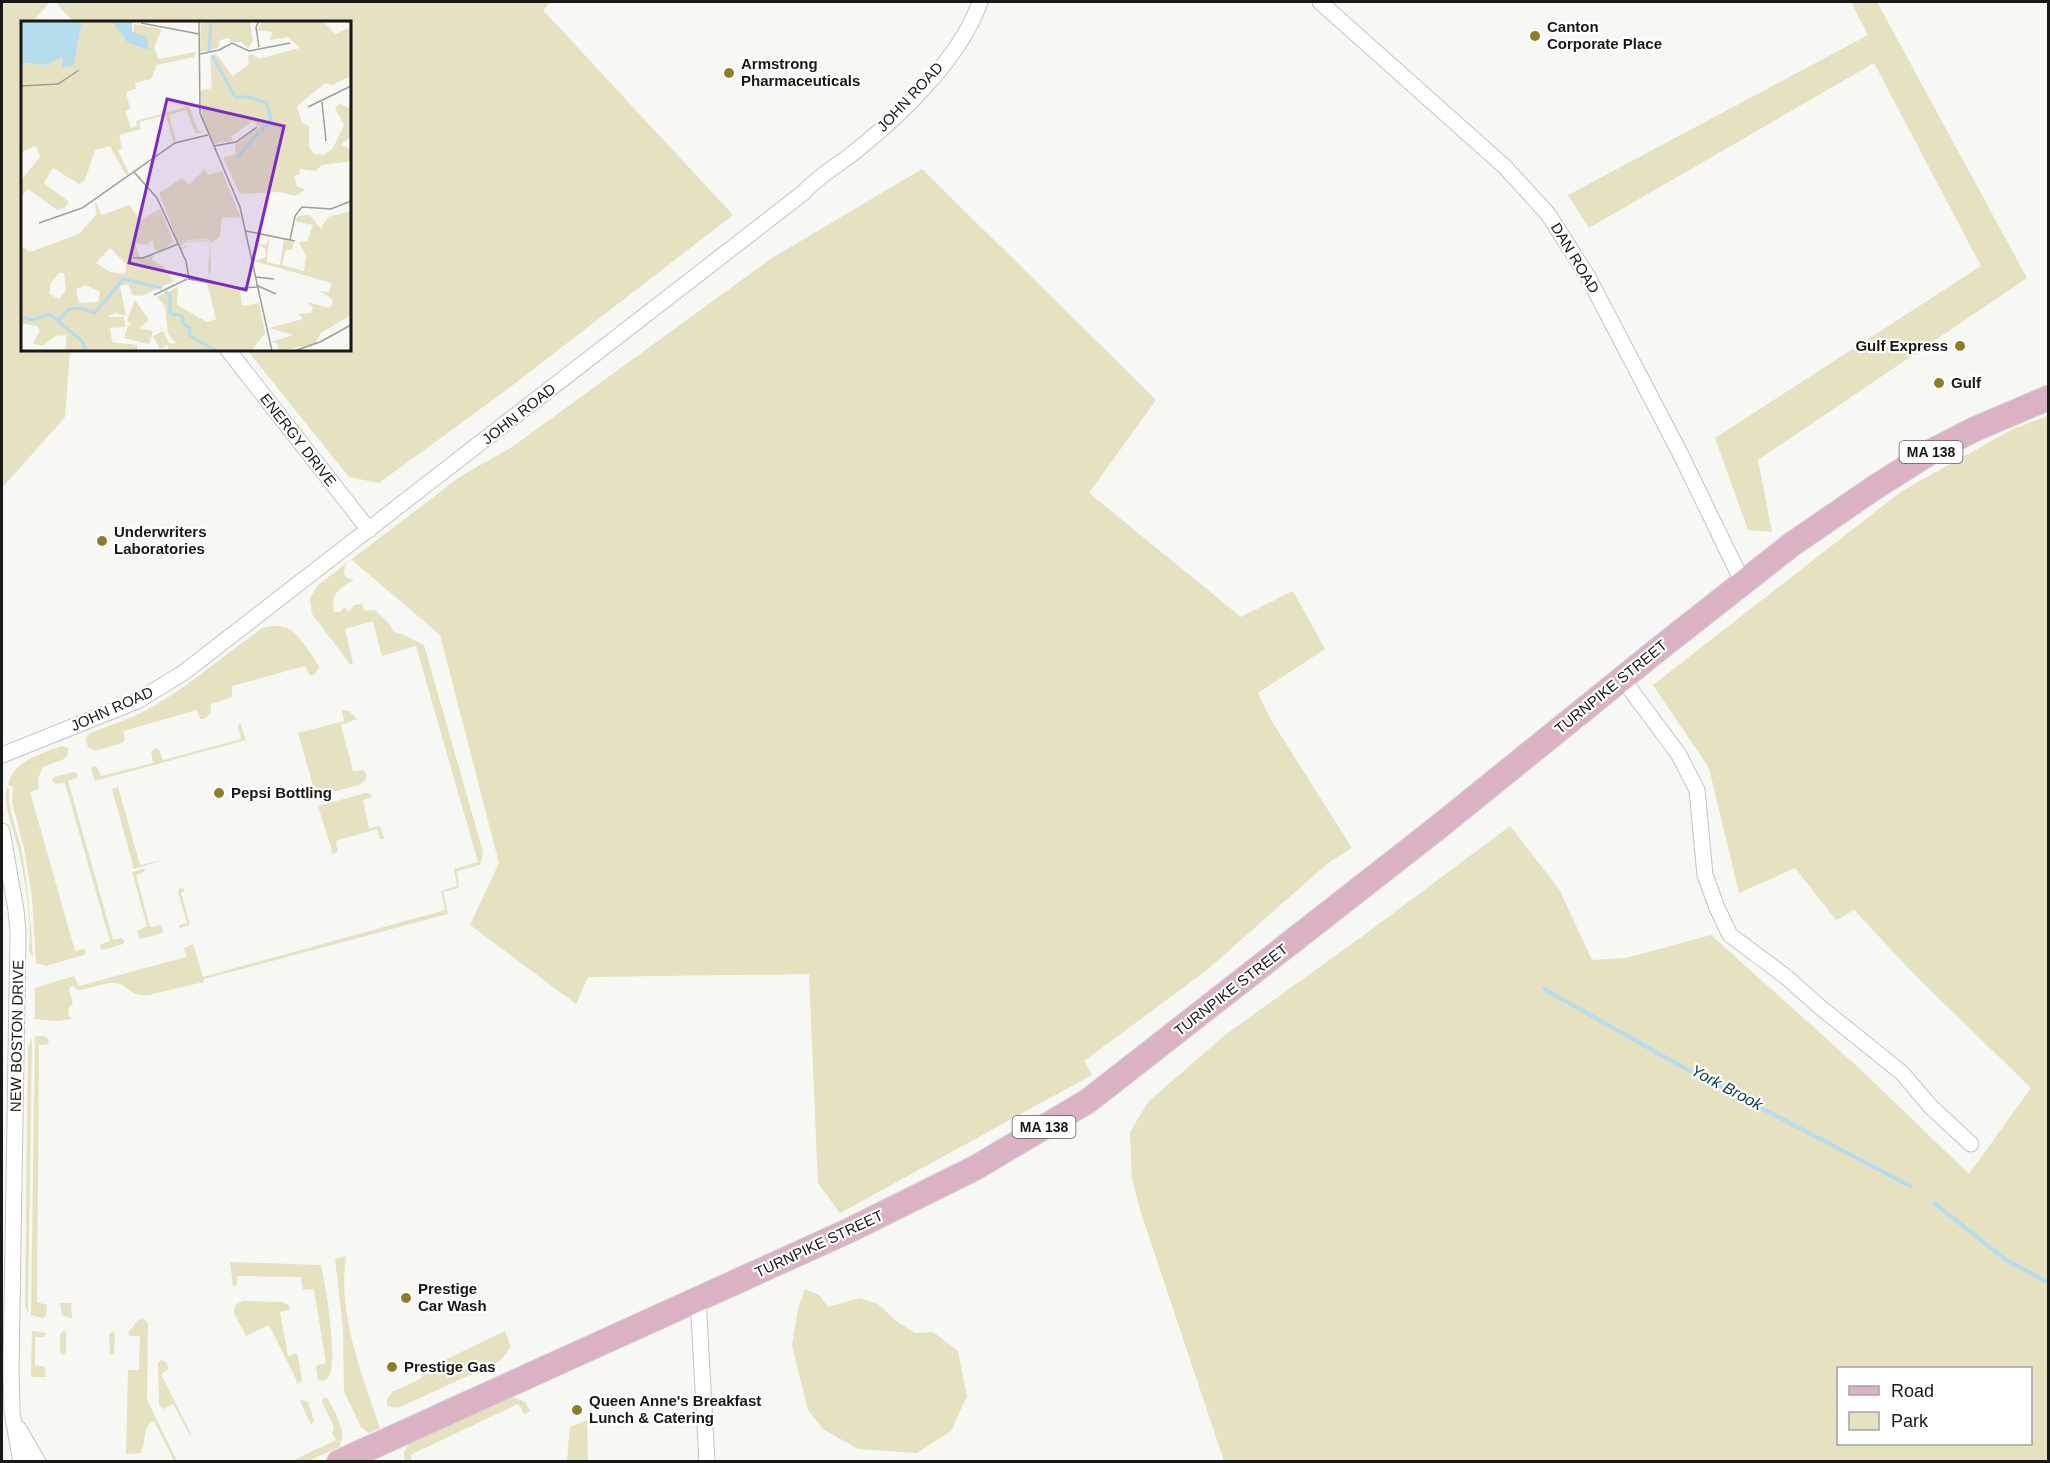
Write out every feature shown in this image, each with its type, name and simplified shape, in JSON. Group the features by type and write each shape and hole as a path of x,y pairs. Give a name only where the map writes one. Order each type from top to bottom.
{"main road":[{"name":"TURNPIKE STREET","path":"339,1461 788,1259 965,1173 1088,1101 1472,801 1743,581 1830,518 1934,450 1975,429 2049,398"}],"street":[{"name":"JOHN ROAD","path":"2,755 117,710 153,692 183,672 369,530 793,200 813,181 855,152 897,116 962,39 980,2"},
{"name":"DAN ROAD","path":"1320,2 1505,168 1548,214 1588,277 1680,453 1743,581"},
{"name":"ENERGY DRIVE","path":"229,351 369,530"},
{"path":"1622,678 1679,755 1697,790 1705,875 1730,935 1785,976 1902,1073 1931,1107 1971,1144"},
{"name":"NEW BOSTON DRIVE","path":"2,831 18,933 11,1370 12,1412 21,1461"},
{"path":"698,1298 707,1461"},
{"name":"NEW BOSTON DRIVE","path":"14,1421 38,1461"}],"green space":[{"path":"2,2 50,2 33,21 21,21 21,351 70,351 65,417 2,488"},
{"path":"55,2 550,2 543,10 733,215 505,391 379,483 349,477 248,351 351,351 351,21 73,21"},
{"path":"1851,2 1877,2 2027,278 1758,460 1772,532 1748,530 1715,438 1981,266 1874,63 1589,228 1568,195 1868,35"},
{"path":"922,169 1156,400 1089,493 1241,617 1293,591 1325,649 1258,693 1271,720 1352,848 1328,863 1207,970 1084,1061 1092,1075 840,1213 818,1183 809,974 588,977 576,1004 470,925 499,863 440,635 352,559 461,476 512,447 772,258"},
{"path":"2048,416 2048,1461 1224,1461 1140,1210 1132,1178 1130,1132 1148,1102 1225,1035 1510,826 1559,889 1592,960 1626,958 1711,935 1859,1068 1969,1174 2031,1088 1918,978 1854,910 1836,920 1795,868 1739,893 1709,768 1653,685 1902,491 2013,429"},
{"path":"349,561 344,573 346,577 354,580 337,592 333,605 334,612 341,612 344,607 349,612 354,605 362,604 365,611 375,610 389,623 394,632 424,645 483,852 480,865 457,871 459,888 443,892 448,914 204,979 204,982 149,995 137,994 113,983 79,990 73,986 69,991 73,1003 68,1014 72,1019 58,1021 35,1019 35,988 74,976 79,986 186,957 184,948 193,944 203,977 445,910 441,891 457,886 454,869 478,862 416,646 382,656 373,621 345,629 353,663 350,664 312,614 310,599 318,585"},
{"path":"264,627 291,630 298,637 319,667 315,674 310,676 305,666 232,686 232,697 211,704 210,714 204,719 200,719 197,710 123,731 125,740 122,743 95,751 88,747 86,741 88,734 133,717 155,705"},
{"path":"342,710 349,711 357,719 341,725 353,771 364,770 367,775 366,779 359,785 316,796 298,733 344,721"},
{"path":"240,723 246,740 95,781 91,769 94,766 97,767 101,776 153,763 151,751 156,748 163,760 241,739 238,725"},
{"path":"61,746 68,748 68,755 64,759 43,767 38,778 39,789 30,792 75,951 83,949 86,951 84,955 46,966 36,963 32,898 24,848 12,802 13,787 8,785 11,777 22,764"},
{"path":"74,772 77,778 68,781 113,940 121,938 125,941 123,944 103,950 100,945 110,941 65,783 55,784 52,780 54,777"},
{"path":"118,787 140,865 163,860 134,869 112,789"},
{"path":"7,788 24,865 29,905 33,958 29,951 29,912 18,848 8,811"},
{"path":"366,793 371,794 372,797 363,800 369,828 380,826 384,839 380,839 377,829 336,841 338,851 333,854 318,806"},
{"path":"146,868 144,872 136,875 150,927 161,925 163,931 141,939 137,931 147,926 132,872"},
{"path":"180,887 185,890 181,893 190,925 180,928 179,925 187,923 178,892"},
{"path":"35,1036 44,1036 49,1039 48,1044 39,1045 37,1302 47,1305 46,1316 43,1318 31,1315"},
{"path":"32,1038 28,1314 25,1306 28,1047"},
{"path":"346,1256 344,1278 348,1322 359,1365 380,1428 369,1433 361,1427 344,1391 343,1328 335,1259"},
{"path":"230,1262 321,1265 332,1337 332,1365 330,1374 324,1381 318,1380 316,1368 317,1365 326,1363 314,1289 303,1290 301,1277 237,1276 237,1285 233,1286"},
{"path":"805,1289 819,1295 828,1307 860,1298 878,1304 896,1321 915,1333 933,1332 958,1351 967,1396 951,1431 917,1453 858,1449 823,1429 808,1410 792,1346 798,1309"},
{"path":"243,1301 282,1302 289,1305 290,1310 280,1312 288,1356 296,1353 298,1356 302,1381 296,1384 297,1381 269,1325 246,1336 234,1313 235,1305"},
{"path":"60,1303 71,1303 72,1319 62,1315"},
{"path":"144,1319 148,1323 147,1400 177,1461 174,1461 154,1421 147,1427 140,1453 126,1454 128,1370 139,1370 140,1336 130,1336 128,1333 138,1320"},
{"path":"32,1331 46,1333 44,1337 35,1337 35,1365 45,1367 46,1377 31,1377"},
{"path":"113,1331 115,1334 114,1353 110,1355 109,1334"},
{"path":"505,1331 511,1347 500,1361 398,1408 387,1406 387,1399 392,1392 420,1379 430,1367"},
{"path":"66,1332 66,1352 63,1355 60,1353 60,1334"},
{"path":"161,1360 165,1361 169,1369 161,1374 190,1435 173,1404 164,1409 159,1406 158,1363"},
{"path":"324,1397 328,1399 340,1423 342,1435 339,1447 308,1461 292,1461 336,1440 332,1433 334,1427 322,1402"},
{"path":"513,1397 525,1402 530,1411 524,1414 518,1404 410,1455 413,1461 405,1462 404,1452 409,1444"},
{"path":"300,1401 308,1402 314,1421 311,1425"},
{"path":"587,1420 588,1461 567,1461 570,1427"}],"waterway":[{"name":"York Brook","path":"1544,989 1679,1065 1910,1186"},
{"name":"York Brook","path":"1934,1203 2006,1260 2048,1282"}],"place":[{"name":"Canton Corporate Place","path":"1535,36"},
{"name":"Armstrong Pharmaceuticals","path":"729,73"},
{"name":"Gulf Express","path":"1960,346"},
{"name":"Gulf","path":"1939,383"},
{"name":"Underwriters Laboratories","path":"102,541"},
{"name":"Pepsi Bottling","path":"219,793"},
{"name":"Prestige Car Wash","path":"406,1298"},
{"name":"Prestige Gas","path":"392,1367"},
{"name":"Queen Anne's Breakfast Lunch & Catering","path":"577,1410"}]}
